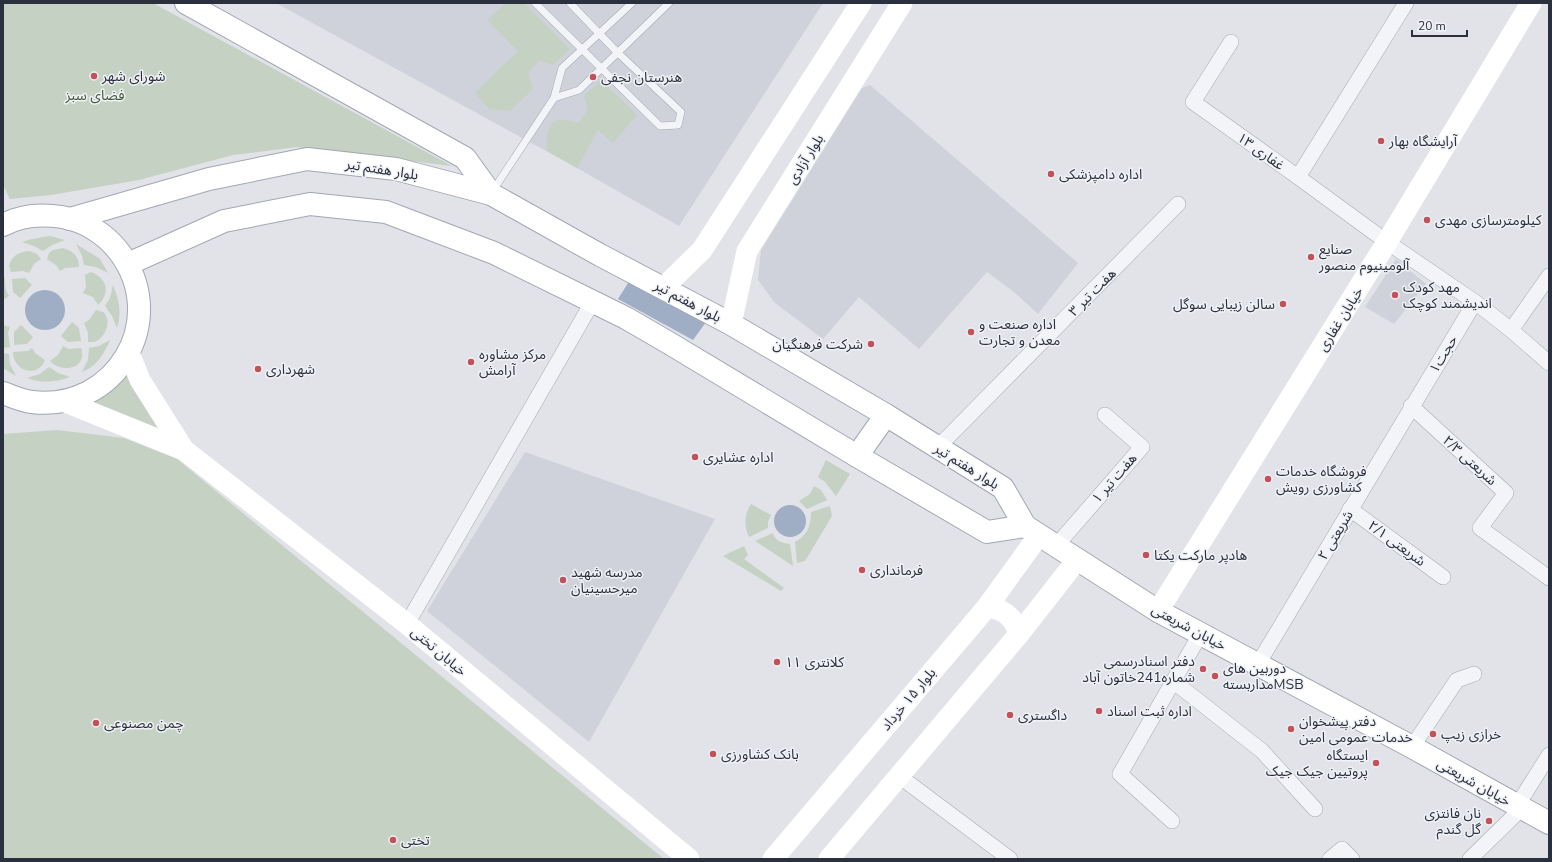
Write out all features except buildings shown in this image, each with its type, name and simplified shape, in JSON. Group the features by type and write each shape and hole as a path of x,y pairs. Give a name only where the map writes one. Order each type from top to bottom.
{"main road":[{"path":"186,3 465,158 491,194"},
{"name":"بلوار هفتم تیر","path":"70,219 209,179 307,159 396,169 491,194 600,255 731,324 938,447 1003,488 1040,535"},
{"path":"128,264 224,221 310,204 386,212 494,253 593,301 669,342 857,456 987,532 1040,535"},
{"path":"3,407 30,402 46,403 63,401 90,392 112,375 129,352 136,334 139,316 136,282 128,264 113,244 94,228 70,219 49,215 27,217 4,222"},
{"path":"3,393 30,402"},
{"path":"857,456 886,415"},
{"name":"خیابان شریعتی","path":"1040,535 1158,611 1412,746 1520,807 1548,820"}],"street":[{"path":"663,288 702,250 861,3"},
{"name":"بلوار آزادی","path":"731,324 747,251 902,3"},
{"path":"1298,177 1406,3"},
{"name":"خیابان غفاری","path":"1158,611 1387,242 1530,3"},
{"name":"غفاری ۱۳","path":"1231,42 1193,102 1387,242 1475,302 1511,330 1549,363"},
{"name":"هفت تیر ۳","path":"938,447 1178,204"},
{"path":"1511,330 1549,276"},
{"path":"407,624 593,301"},
{"name":"حجت۱","path":"1411,406 1475,302"},
{"path":"129,352 140,380 184,450"},
{"path":"63,401 184,450"},
{"name":"شریعتی ۲","path":"1258,664 1411,406"},
{"name":"شریعتی ۲/۳","path":"1411,406 1506,492 1480,528 1549,578"},
{"name":"هفت تیر ۱","path":"1040,535 1142,446 1105,415"},
{"name":"خیابان تختی","path":"184,450 407,624 689,859"},
{"name":"شریعتی ۲/۱","path":"1350,510 1444,577"},
{"name":"بلوار ۱۵ خرداد","path":"773,859 987,607 1040,535"},
{"path":"830,859 1020,634 1077,560"},
{"path":"987,607 996,608 1012,618 1017,625 1020,634"},
{"path":"1172,821 1120,774 1201,633"},
{"path":"1412,746 1457,680 1474,674"},
{"path":"1173,681 1262,751 1315,809"},
{"path":"1470,859 1520,807 1549,755"},
{"path":"899,776 1004,857"},
{"path":"1330,859 1342,848 1352,859"}],"lane":[{"path":"535,3 660,126 678,125 681,112 618,53 570,3"},
{"path":"491,194 554,98 562,68 632,3"},
{"path":"554,98 580,90 669,3"}],"shaded area":[{"name":"هنرستان نجفی","path":"276,3 823,3 679,226 577,168"},
{"path":"870,85 1078,263 1038,314 1014,292 987,272 919,349 859,297 823,339 775,303 758,280 761,250 862,88"},
{"name":"مهد کودک اندیشمند کوچک","path":"1396,259 1426,284 1394,324 1365,307"},
{"name":"مدرسه شهید میرحسینیان","path":"525,452 715,519 589,742 427,611"}],"green space":[{"name":"فضای سبز","path":"3,3 153,3 452,166 297,147 233,155 139,180 51,195 10,199 3,185"},
{"path":"506,3 524,3 570,49 553,65 539,60 528,74 533,89 510,111 489,109 475,93 518,51 487,20"},
{"path":"601,80 637,115 613,143 598,130 577,168 547,151 548,131 550,126 557,121 566,120 578,123 588,110 584,96"},
{"path":"50,236 65,240 52,245 43,251 22,242 32,239"},
{"path":"76,244 100,259 108,273 96,267 84,265 82,256"},
{"path":"63,248 70,251 77,257 79,267 65,268 60,271 57,266 47,259 49,253 53,250"},
{"path":"29,251 37,254 41,259 34,264 29,273 23,271 11,272 9,266 12,259 19,253"},
{"path":"91,272 101,278 105,286 105,296 98,305 93,297 83,293 86,287 85,275"},
{"path":"3,278 5,278 9,296 3,300"},
{"path":"25,278 32,285 20,298 13,292 12,279"},
{"path":"113,285 119,306 119,322 117,328 112,316 105,306 110,298"},
{"path":"96,310 103,312 106,315 106,329 98,340 88,342 88,333 84,323 89,320"},
{"path":"72,322 79,328 81,341 68,342 61,336"},
{"path":"3,325 10,327 8,333 10,347 3,348"},
{"path":"21,325 33,337 27,344 14,345 14,332"},
{"path":"110,340 96,363 82,372 88,360 89,348 99,346"},
{"path":"63,346 69,349 81,348 82,355 78,364 73,367 62,368 50,361 58,355"},
{"path":"32,348 35,353 45,360 42,366 32,371 21,368 17,364 14,359 13,352 28,351"},
{"path":"3,353 9,354 10,364 16,376 3,368"},
{"path":"129,359 176,444 71,402"},
{"path":"49,367 58,373 70,377 48,382 27,378 40,374"},
{"path":"57,430 124,438 177,459 664,859 3,859 3,434"},
{"path":"826,460 850,474 836,496 825,482 818,477"},
{"path":"814,486 821,490 827,500 807,509 799,501 810,494"},
{"path":"751,504 771,515 768,522 768,528 749,537 746,529 746,520 747,512"},
{"path":"830,506 832,516 805,561 797,563 795,542 803,537 808,530 811,512"},
{"path":"773,533 775,538 779,541 790,544 793,566 755,541"},
{"path":"744,546 748,555 744,559 784,588 781,591 723,556"}],"water":[{"path":"630,280 706,322 693,340 618,299"},
{"path":"45,290 53,292 59,296 63,302 65,310 63,318 59,324 53,328 45,330 37,328 31,324 27,318 25,310 27,302 31,296 37,292"},
{"path":"787,505 793,505 802,509 806,521 802,533 793,537 787,537 778,533 774,524 774,518 778,509"}],"place":[{"name":"شورای شهر","path":"94,76"},
{"name":"هنرستان نجفی","path":"593,77"},
{"name":"آرایشگاه بهار","path":"1381,141"},
{"name":"اداره دامپزشکی","path":"1051,174"},
{"name":"کیلومترسازی مهدی","path":"1427,220"},
{"name":"صنایع آلومینیوم منصور","path":"1311,257"},
{"name":"مهد کودک اندیشمند کوچک","path":"1395,295"},
{"name":"سالن زیبایی سوگل","path":"1283,304"},
{"name":"اداره صنعت و معدن و تجارت","path":"971,332"},
{"name":"شرکت فرهنگیان","path":"871,344"},
{"name":"مرکز مشاوره آرامش","path":"471,362"},
{"name":"شهرداری","path":"258,369"},
{"name":"اداره عشایری","path":"695,457"},
{"name":"فروشگاه خدمات کشاورزی رویش","path":"1268,479"},
{"name":"هادپر مارکت یکتا","path":"1146,555"},
{"name":"فرمانداری","path":"862,570"},
{"name":"مدرسه شهید میرحسینیان","path":"563,580"},
{"name":"کلانتری ۱۱","path":"777,662"},
{"name":"دفتر اسنادرسمی شماره241خاتون آباد","path":"1203,669"},
{"name":"دوربین های مداربستهMSB","path":"1215,676"},
{"name":"اداره ثبت اسناد","path":"1099,711"},
{"name":"داگستری","path":"1010,715"},
{"name":"چمن مصنوعی","path":"96,723"},
{"name":"دفتر پیشخوان خدمات عمومی امین","path":"1291,729"},
{"name":"خرازی زیپ","path":"1433,734"},
{"name":"بانک کشاورزی","path":"713,754"},
{"name":"ایستگاه پروتیین جیک جیک","path":"1376,763"},
{"name":"نان فانتزی گل گندم","path":"1489,821"},
{"name":"تختی","path":"393,840"}]}
